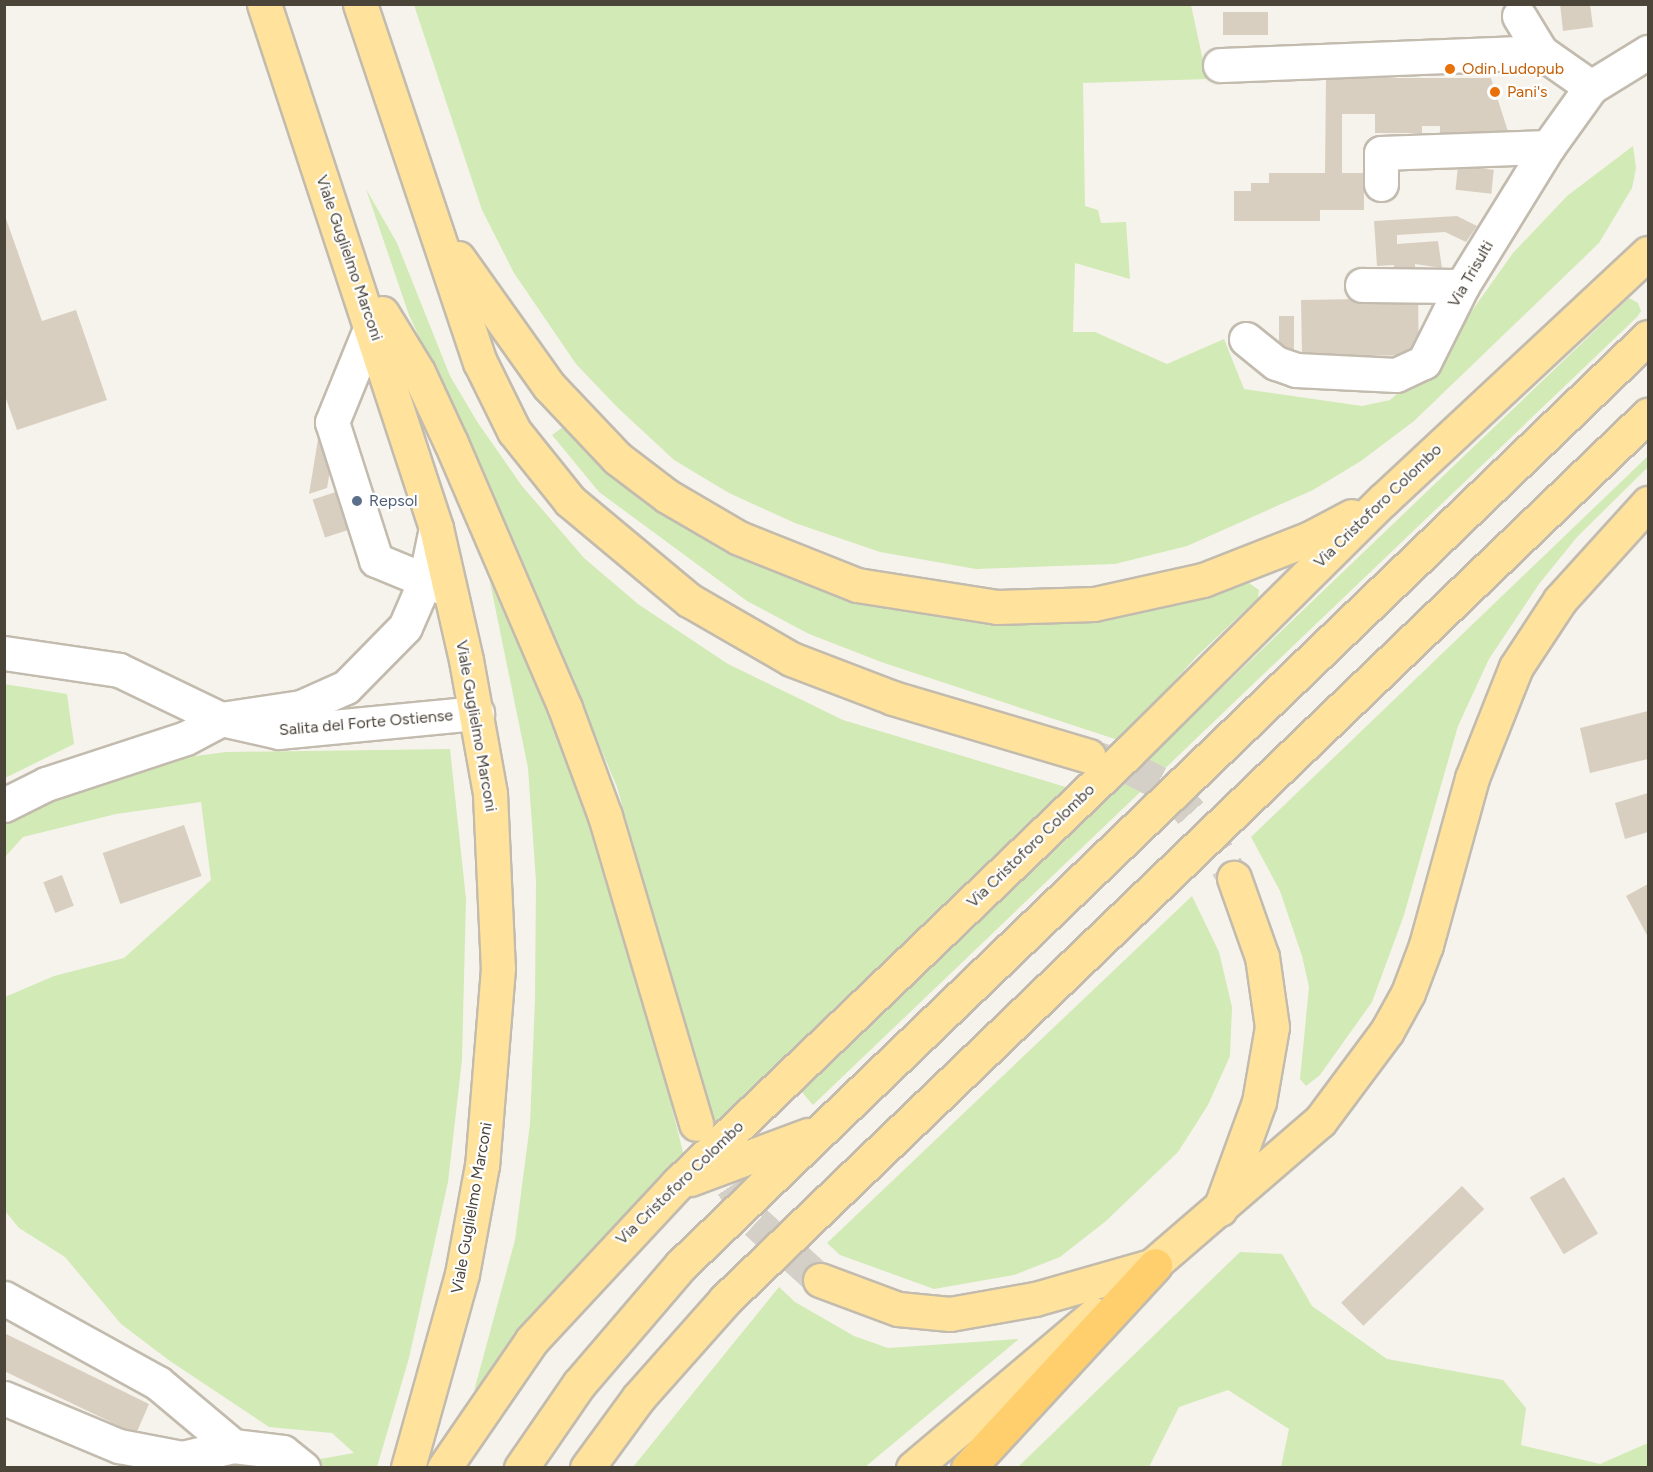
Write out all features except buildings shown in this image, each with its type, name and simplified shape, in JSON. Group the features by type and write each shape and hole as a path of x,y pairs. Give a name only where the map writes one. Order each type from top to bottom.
{"highway":[{"path":"968,1467 1155,1265"}],"main road":[{"name":"Viale Guglielmo Marconi","path":"264,4 372,324 436,528 438,586 477,713 495,850 498,968 489,1109 462,1274 408,1467"},
{"path":"360,4 473,342 514,431 548,476 607,534 689,600 791,658 893,698 1089,756"},
{"path":"433,219 509,335 583,426 617,459 667,496 739,538 857,585 997,607 1067,607 1114,601 1231,570 1310,538 1383,500"},
{"name":"Via Cristoforo Colombo","path":"444,1467 532,1340 678,1183 1128,753 1383,500 1648,253"},
{"path":"348,257 418,372 565,708 605,816 696,1124"},
{"path":"521,1467 579,1384 658,1289 1648,337"},
{"path":"587,1467 639,1397 718,1308 1648,415"},
{"path":"913,1467 1219,1211 1320,1121 1387,1031 1408,993 1435,919 1472,778 1506,688 1560,600 1645,511"},
{"path":"1219,1211 1258,1102 1272,1027 1262,957 1234,878"},
{"path":"678,1183 824,1130"},
{"path":"820,1280 898,1309 950,1314 1035,1299 1155,1265"}],"street":[{"path":"1519,16 1541,52 1591,87"},
{"path":"1220,65 1541,52"},
{"name":"Via Trisulti","path":"1246,339 1276,363 1296,370 1396,375 1424,362 1462,286 1548,147 1591,87 1648,52"},
{"path":"1381,184 1382,153 1548,147"},
{"path":"1362,285 1462,286"},
{"path":"372,324 332,422 376,560 438,586"},
{"name":"Salita del Forte Ostiense","path":"4,805 46,784 186,738 221,719 301,707 346,687 405,627 438,586"},
{"path":"4,653 119,670 221,719"},
{"name":"Salita del Forte Ostiense","path":"221,719 279,732 477,713"},
{"path":"4,1298 158,1383 233,1446"},
{"path":"4,1398 119,1446 182,1458 233,1446 283,1452 303,1467"}],"green space":[{"path":"414,5 1191,5 1207,79 1083,83 1085,206 1098,210 1101,223 1126,222 1130,279 1075,263 1073,332 1095,332 1167,364 1224,339 1244,389 1362,406 1390,400 1409,383 1454,336 1513,253 1567,196 1633,146 1636,168 1632,188 1599,243 1414,421 1361,461 1313,490 1187,546 1115,564 976,569 880,552 795,523 729,493 674,460 617,407 576,364 514,273 482,210"},
{"path":"366,189 397,243 450,376 478,423 522,486 584,558 638,604 728,664 843,720 1079,791 714,1128 617,787 516,545 409,315"},
{"path":"1629,298 1638,303 1641,311 1637,317 813,1105 801,1091"},
{"path":"563,427 633,488 729,548 854,599 938,617 1020,625 1155,610 1249,583 1259,590 1258,598 1196,657 1121,741 884,663 809,634 747,601 599,492 552,435"},
{"path":"1648,456 1648,467 1577,537 1539,584 1489,659 1458,726 1404,915 1372,1002 1320,1075 1306,1086 1300,1079 1309,987 1302,956 1280,891 1251,837"},
{"path":"490,582 539,691 600,846 638,972 685,1160 564,1280 474,1391 515,1240 530,1124 535,998 536,881 528,768"},
{"path":"4,684 67,694 74,744 5,778"},
{"path":"450,749 466,899 462,1060 448,1182 409,1358 377,1467 275,1467 354,1453 332,1433 269,1427 170,1361 121,1324 65,1257 19,1228 5,1211 5,997 54,976 124,958 211,880 201,802 116,814 23,837 5,857 4,822 19,809 149,762 226,752"},
{"path":"1192,896 1219,952 1232,1007 1230,1056 1208,1105 1178,1152 1106,1221 1060,1257 1014,1275 934,1289 840,1255 827,1243"},
{"path":"1240,1252 1282,1254 1312,1306 1387,1359 1503,1380 1526,1408 1521,1445 1600,1464 1648,1443 1648,1467 1281,1467 1289,1429 1228,1390 1179,1407 1149,1467 1018,1467"},
{"path":"779,1287 795,1302 854,1336 888,1348 1019,1339 865,1467 633,1467"}],"tunnel":[{"path":"1091,756 1129,767 1169,788 1201,824 1234,878"},
{"path":"705,1144 756,1222 820,1280"}],"place":[{"name":"Odin Ludopub","path":"1450,69"},
{"name":"Pani's","path":"1495,92"},
{"name":"Repsol","path":"357,501"}]}
